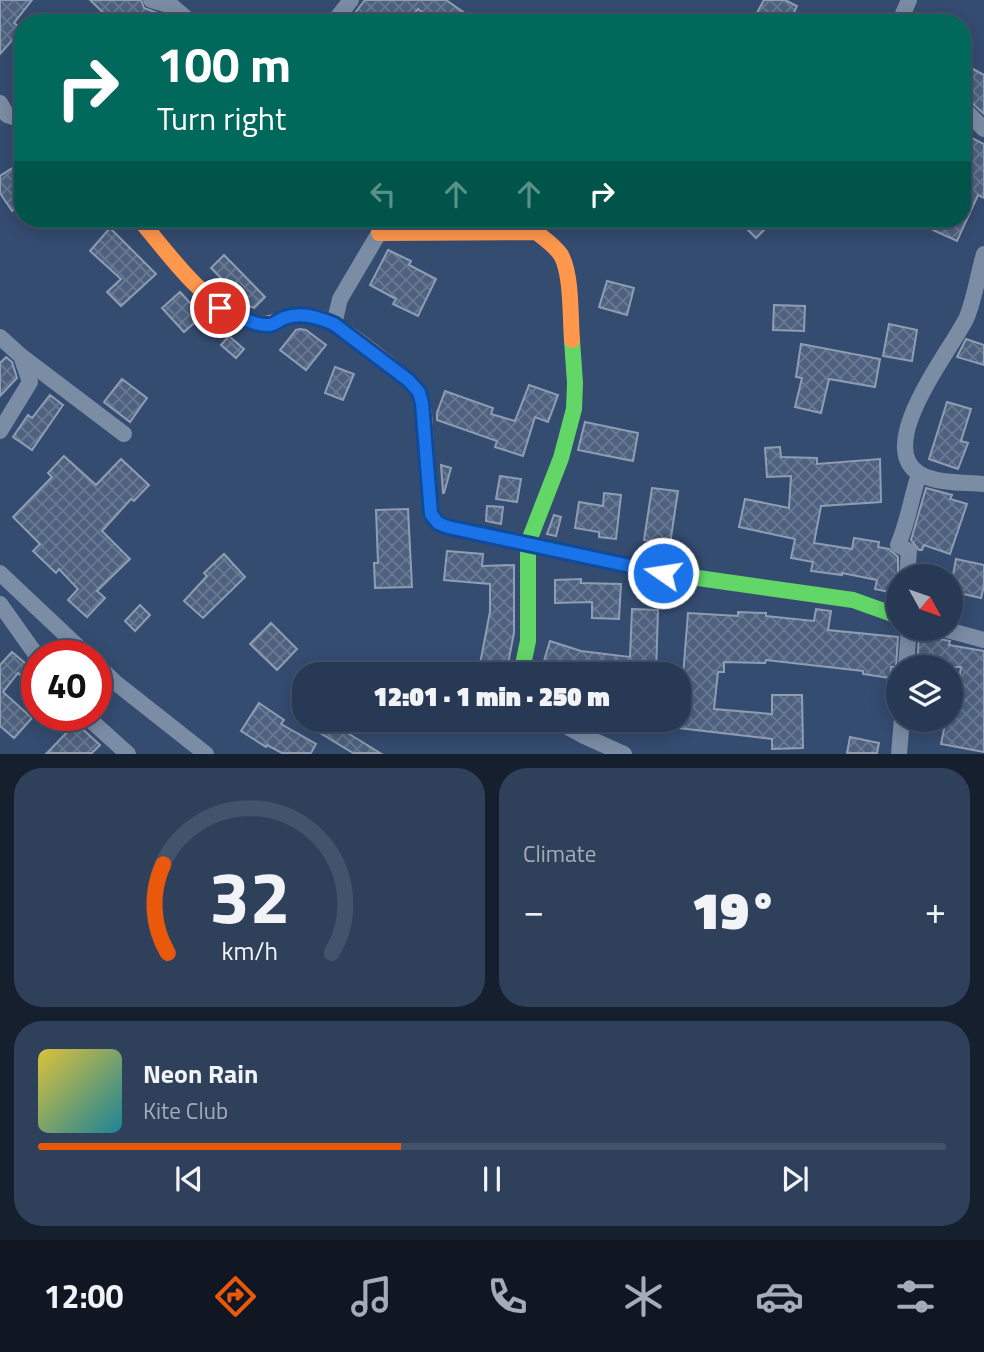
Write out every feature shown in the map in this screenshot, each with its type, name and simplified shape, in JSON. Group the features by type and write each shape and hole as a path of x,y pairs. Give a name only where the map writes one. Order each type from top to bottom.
{"street":[{"path":"152,0 174,3"},
{"path":"340,14 351,0"},
{"path":"0,103 7,115 14,117"},
{"path":"971,116 984,130"},
{"path":"147,228 220,308 270,326 285,318 304,314 334,324 408,380 419,392 422,403 431,514 438,523 663,573 853,600 886,612"},
{"path":"334,324 340,299 379,228"},
{"path":"432,228 536,232 561,256 567,276 575,383 574,409 561,458 528,543 528,641 524,662"},
{"path":"984,254 967,316 919,397 906,429 906,452 911,465 919,474 936,479 984,484"},
{"path":"0,337 21,356 124,433"},
{"path":"0,431 30,382 21,356"},
{"path":"908,564 909,551 898,545 908,520 908,508 919,474"},
{"path":"2,577 71,640"},
{"path":"0,604 26,640"},
{"path":"963,634 984,640"},
{"path":"112,679 206,754"},
{"path":"103,731 128,754"},
{"path":"579,732 624,754"},
{"path":"900,754 901,732"}],"building":[{"path":"0,0 32,0 21,14 14,14 14,38 0,54"},
{"path":"90,0 141,0 144,8 159,14 105,14"},
{"path":"365,0 446,0 466,14 424,14 418,9 414,14 354,14"},
{"path":"764,0 785,0 797,6 793,14 756,14"},
{"path":"971,68 984,75 984,114 971,102"},
{"path":"971,138 984,144 984,198 978,195 971,210"},
{"path":"14,167 12,211 0,193 0,176"},
{"path":"110,228 156,274 121,306 107,292 121,279 90,251"},
{"path":"746,228 766,228 756,238"},
{"path":"934,228 963,228 957,241 933,230"},
{"path":"388,250 411,261 409,265 436,279 418,316 393,304 396,299 370,285"},
{"path":"224,255 265,297 254,308 247,305 211,268"},
{"path":"607,281 634,288 627,315 599,307"},
{"path":"180,292 202,316 184,332 162,308"},
{"path":"774,305 805,306 804,331 773,330"},
{"path":"889,324 917,330 912,361 883,356"},
{"path":"296,330 306,330 326,345 306,370 280,350"},
{"path":"229,336 244,349 236,358 221,345"},
{"path":"966,339 984,345 984,365 957,357"},
{"path":"801,344 880,359 875,387 829,379 821,413 795,407 802,378 796,377"},
{"path":"6,357 12,362 17,378 0,396 0,363"},
{"path":"335,367 354,374 343,400 325,393"},
{"path":"122,379 147,398 130,422 104,402"},
{"path":"529,385 558,395 548,422 535,417 523,456 495,447 497,441 437,420 445,391 493,408 491,414 515,421"},
{"path":"50,395 63,405 32,450 13,437 28,415 32,418"},
{"path":"947,402 971,409 961,441 968,443 958,469 929,459"},
{"path":"585,422 638,433 633,461 578,450"},
{"path":"780,447 781,457 817,458 817,464 880,459 881,502 821,506 814,543 852,549 854,538 879,542 878,547 889,549 898,557 898,564 886,564 886,591 875,589 877,580 842,573 811,571 813,562 791,558 795,539 739,527 745,499 789,508 791,476 767,477 765,448"},
{"path":"64,456 96,485 121,459 149,485 134,501 131,499 102,531 130,559 97,591 105,598 87,617 68,600 78,589 59,569 56,573 33,551 40,544 13,517 52,477 48,473"},
{"path":"441,465 451,468 444,493 443,493"},
{"path":"500,476 521,479 517,502 496,499"},
{"path":"652,488 678,491 670,544 644,540"},
{"path":"926,488 952,495 950,499 967,504 950,554 924,545 922,550 919,550 911,540"},
{"path":"604,493 621,495 616,539 599,537 599,532 575,528 579,502 603,506"},
{"path":"487,506 503,507 501,524 486,521"},
{"path":"408,509 412,587 375,588 374,563 378,563 376,510"},
{"path":"554,515 561,517 556,536 547,534"},
{"path":"447,551 483,554 482,566 514,565 514,633 508,662 480,662 490,612 490,584 444,580"},
{"path":"224,554 245,577 203,618 184,601 207,576 204,573"},
{"path":"956,559 984,565 981,598 963,594 963,564 955,564"},
{"path":"581,579 581,583 621,584 619,619 592,618 592,602 555,603 555,580"},
{"path":"140,605 150,615 135,631 125,621"},
{"path":"632,609 658,610 656,662 544,662 550,641 581,651 630,657"},
{"path":"816,609 831,611 828,630 886,636 886,641 898,641 897,655 886,655 886,677 863,674 863,671 766,660 765,663 724,662 724,672 718,672 714,709 772,714 772,695 802,695 803,748 772,749 772,739 691,729 691,662 684,662 688,613 738,616 738,612 766,613 766,616 814,621"},
{"path":"271,623 297,649 277,670 250,644"},
{"path":"919,641 950,641 949,645 984,651 984,752 941,744 943,732 963,732 963,655 918,655"},
{"path":"12,652 21,660 21,676 18,673 3,692 21,708 21,730 14,738 0,726 0,665"},
{"path":"259,703 284,720 281,724 292,732 316,744 311,753 282,753 267,745 266,747 241,731"},
{"path":"68,731 85,731 100,745 92,753 47,753"},
{"path":"346,732 380,753 353,753 320,733"},
{"path":"850,737 879,743 877,753 847,753"}],"traffic: fast":[{"path":"524,662 528,641 528,543 561,458 574,409 572,340"},
{"path":"426,455 431,514 438,522 448,527 663,573 853,600 886,612"}],"traffic: slow":[{"path":"147,228 198,287 226,309 242,318 262,324 295,315 324,319 366,346 392,367 413,385 421,397 426,455"},
{"path":"379,233 536,232 556,249 565,263 572,340"}],"route":[{"path":"220,308 270,326 285,318 304,314 322,319 334,324 408,380 419,392 422,403 431,514 438,523 663,573"}]}
